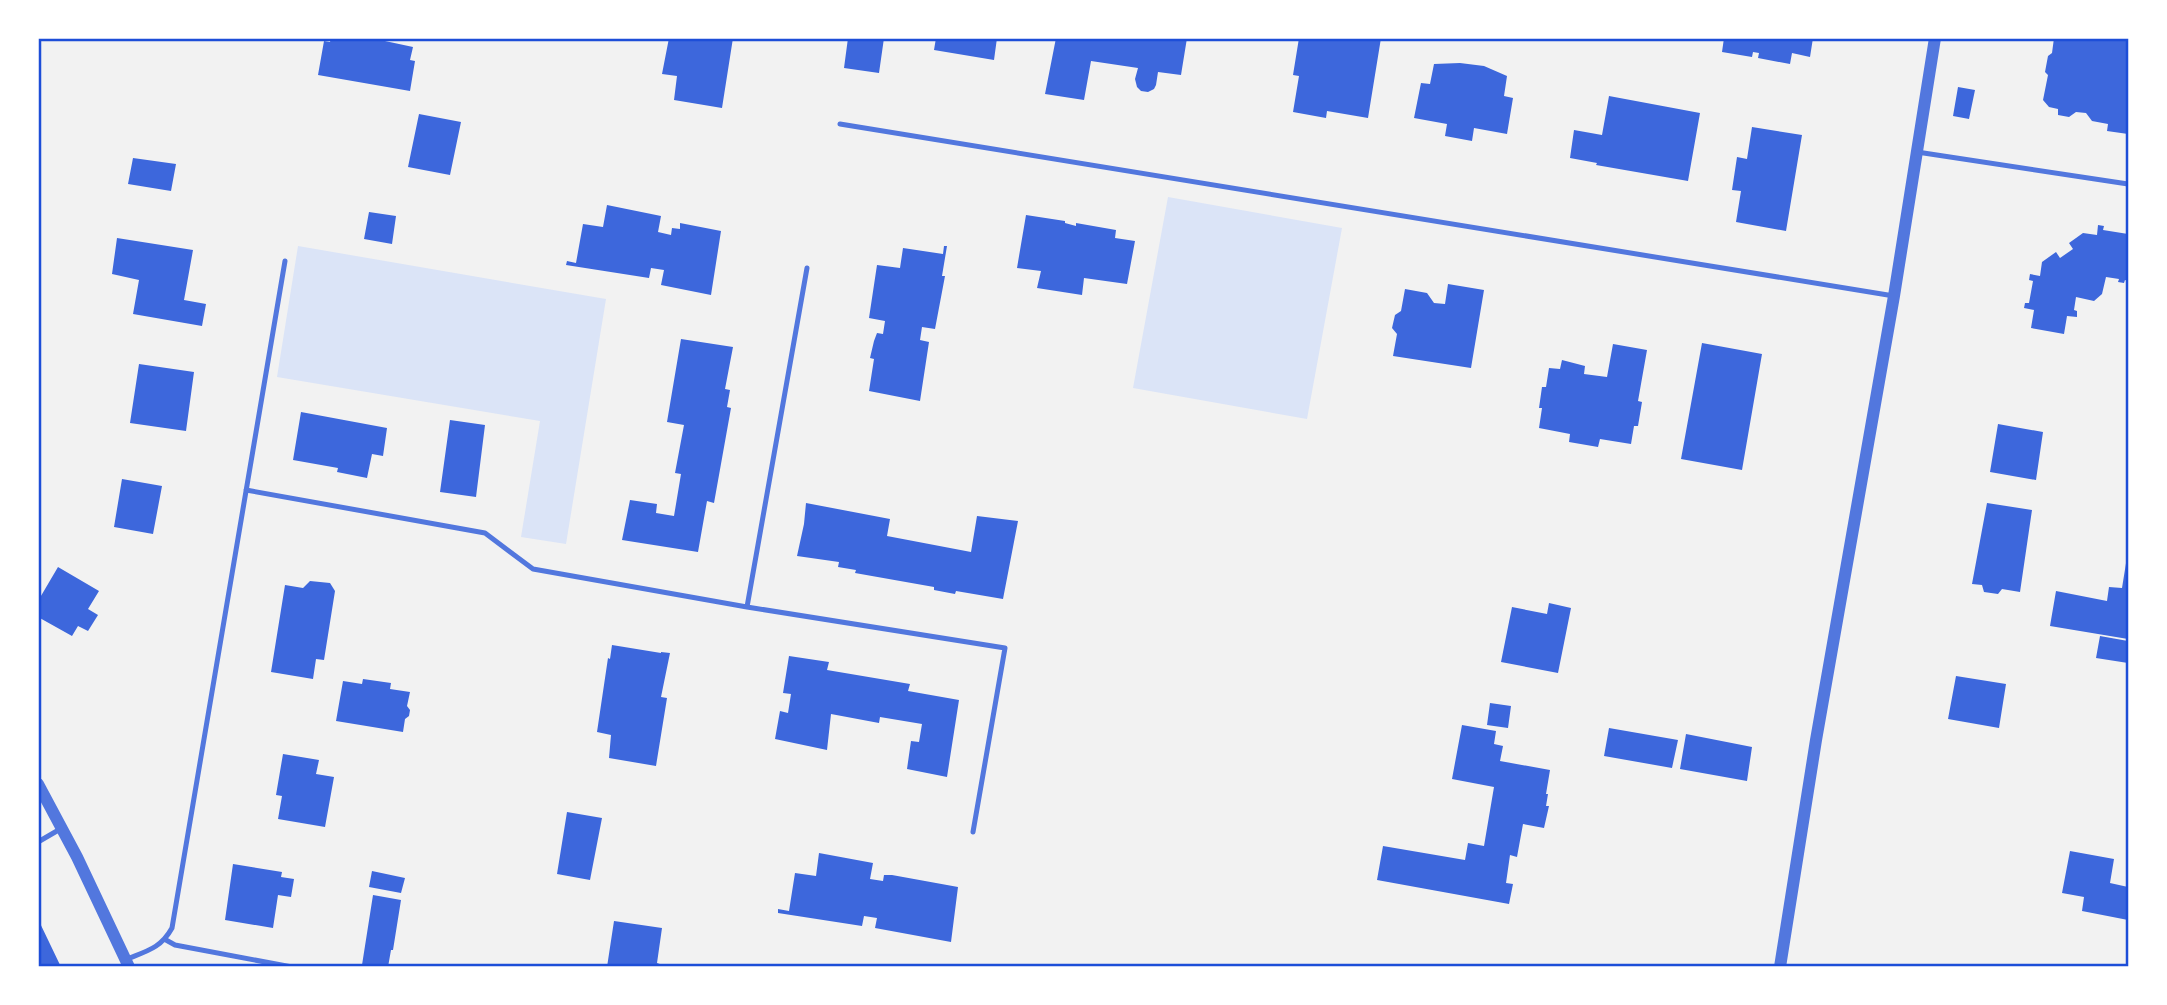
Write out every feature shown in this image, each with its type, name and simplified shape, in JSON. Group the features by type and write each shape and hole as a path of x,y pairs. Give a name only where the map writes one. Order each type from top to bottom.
{"street":[{"path":"1780,967 1935,38"},
{"path":"38,784 128,963"}],"lane":[{"path":"840,124 1894,296"},
{"path":"1917,152 2129,184"},
{"path":"128,963 166,940 172,928 285,261"},
{"path":"747,607 807,268"},
{"path":"246,490 485,534 533,569 1005,649 973,832"},
{"path":"38,842 62,828"},
{"path":"166,940 175,945 292,967"}],"shaded area":[{"path":"1168,197 1342,228 1307,419 1133,388"},
{"path":"298,246 606,299 566,544 521,537 540,421 277,377"}],"building":[{"path":"331,38 371,38 413,47 410,60 415,61 410,91 318,75 324,41 330,42"},
{"path":"669,38 733,38 722,108 674,100 677,76 662,74"},
{"path":"848,38 884,38 879,73 844,68"},
{"path":"936,38 997,38 994,60 934,50"},
{"path":"1056,38 1187,38 1181,75 1158,72 1154,89 1148,92 1137,87 1135,79 1138,68 1091,61 1084,100 1045,94"},
{"path":"1299,38 1381,38 1368,118 1327,111 1326,118 1293,112 1299,76 1293,75"},
{"path":"1724,38 1813,38 1810,57 1792,53 1790,64 1758,58 1759,53 1753,52 1752,57 1722,52"},
{"path":"2054,38 2128,38 2128,134 2107,131 2108,124 2092,121 2086,113 2076,112 2069,117 2058,115 2058,109 2049,107 2043,100 2048,75 2045,72"},
{"path":"1434,64 1484,66 1507,76 1504,96 1513,98 1507,134 1474,128 1472,141 1445,136 1447,124 1414,118 1421,83 1430,84"},
{"path":"1958,87 1975,90 1969,119 1953,116"},
{"path":"1609,96 1700,113 1688,181 1570,158 1574,130 1602,135"},
{"path":"419,114 461,122 450,175 408,167"},
{"path":"1752,127 1802,135 1786,231 1736,222 1741,191 1732,190 1737,157 1747,159"},
{"path":"133,158 176,164 171,191 128,184"},
{"path":"607,205 661,216 658,232 671,235 672,228 680,229 680,223 721,231 711,295 661,285 664,270 651,268 649,278 566,265 567,261 576,263 583,224 603,227"},
{"path":"369,212 396,216 392,244 364,239"},
{"path":"1026,215 1065,221 1076,226 1076,223 1116,230 1115,238 1135,241 1127,284 1084,278 1082,295 1037,288 1041,271 1017,268"},
{"path":"2098,225 2104,226 2103,230 2128,234 2128,281 2118,282 2119,279 2106,277 2102,294 2094,301 2076,297 2074,310 2077,311 2077,317 2067,316 2064,334 2031,328 2034,310 2024,308 2025,303 2029,303 2033,281 2029,280 2030,274 2040,276 2042,262 2056,252 2060,258 2073,249 2069,243 2083,233 2097,235"},
{"path":"117,238 193,250 184,300 206,304 202,326 133,314 139,280 112,274"},
{"path":"944,246 947,246 942,276 945,276 935,329 922,327 920,340 929,342 920,401 869,391 874,359 870,358 877,333 883,334 885,321 869,318 877,265 900,268 903,248 943,254"},
{"path":"1448,284 1484,290 1471,368 1393,356 1397,334 1392,328 1395,315 1401,311 1405,289 1427,293 1434,303 1445,304"},
{"path":"681,339 733,347 725,389 730,390 727,407 731,408 714,503 707,501 698,552 622,540 630,500 657,504 656,513 674,516 681,474 675,473 684,425 667,422"},
{"path":"1702,343 1762,354 1742,470 1681,459"},
{"path":"1613,344 1647,350 1638,401 1642,402 1638,426 1634,426 1631,444 1600,439 1598,447 1569,442 1570,434 1539,428 1542,387 1546,387 1549,368 1560,369 1562,360 1585,366 1584,374 1607,377"},
{"path":"139,364 194,372 186,431 130,423"},
{"path":"301,412 387,428 383,456 372,454 367,478 337,472 338,468 293,460"},
{"path":"450,420 485,425 476,497 440,492"},
{"path":"1998,424 2043,432 2036,480 1990,472"},
{"path":"122,479 162,486 153,534 114,527"},
{"path":"806,503 890,519 887,536 971,552 977,516 1018,521 1003,599 934,590 934,587 855,573 856,570 838,567 839,562 797,556"},
{"path":"1987,503 2032,510 2020,592 2002,589 1998,594 1984,592 1982,585 1972,584"},
{"path":"2127,557 2128,639 2050,626 2056,591 2107,601 2109,587 2122,588"},
{"path":"58,567 99,591 88,609 98,615 88,631 78,626 72,636 38,617 38,601"},
{"path":"310,581 330,583 335,591 324,660 316,659 313,679 271,672 285,585 303,588"},
{"path":"1549,603 1571,608 1558,673 1501,662 1512,607 1547,614"},
{"path":"2100,636 2128,641 2128,663 2096,658"},
{"path":"612,645 670,653 661,697 667,698 656,766 609,758 611,735 597,732"},
{"path":"789,656 829,662 827,670 910,684 908,691 959,700 947,777 907,769 911,741 919,742 922,724 880,717 879,723 831,714 827,750 775,739 780,711 788,713 791,694 783,693"},
{"path":"1956,676 2006,684 1999,728 1948,719"},
{"path":"363,679 391,683 390,689 410,692 407,706 410,710 409,716 405,719 403,732 336,721 343,681 362,684"},
{"path":"1490,703 1511,706 1508,728 1487,725"},
{"path":"1462,725 1496,731 1494,744 1503,746 1500,761 1550,770 1546,794 1546,806 1549,806 1544,828 1523,824 1517,857 1510,855 1506,883 1513,884 1509,904 1377,880 1383,846 1465,860 1468,843 1484,846 1494,787 1452,779"},
{"path":"1609,728 1678,740 1672,768 1604,756"},
{"path":"1686,734 1752,747 1747,781 1680,769"},
{"path":"283,754 319,760 316,774 334,777 325,827 278,819 282,796 276,795"},
{"path":"567,812 602,818 590,880 557,874"},
{"path":"2070,851 2114,859 2110,883 2128,887 2128,920 2082,911 2084,897 2062,893"},
{"path":"819,853 873,863 870,879 883,881 884,875 892,875 958,887 951,942 875,928 877,918 864,916 862,926 778,913 778,909 789,911 795,873 816,876"},
{"path":"233,864 282,872 281,877 294,879 291,897 278,895 273,928 225,920"},
{"path":"372,871 405,878 401,893 369,887"},
{"path":"373,895 401,900 388,967 362,965"},
{"path":"38,919 61,967 38,967"},
{"path":"614,921 662,928 657,963 668,967 607,967"}]}
